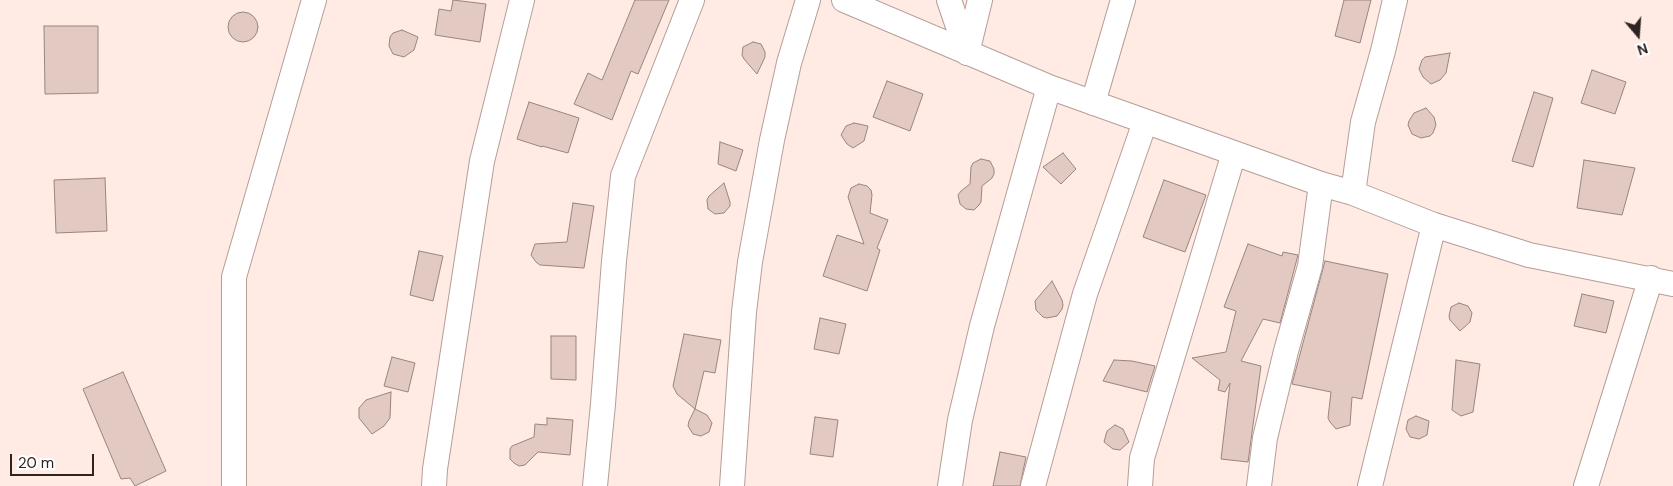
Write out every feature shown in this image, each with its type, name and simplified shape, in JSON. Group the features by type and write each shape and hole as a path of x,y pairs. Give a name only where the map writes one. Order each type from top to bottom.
{"street":[{"path":"234,486 234,277 314,0"},
{"path":"434,486 434,469 482,161 522,0"},
{"path":"595,486 623,176 692,0"},
{"path":"732,486 744,312 750,262 772,140 789,62 808,0"},
{"path":"844,0 1048,87 1321,184 1353,193 1434,225 1529,255 1662,281 1586,486"},
{"path":"948,0 967,53"},
{"path":"967,53 980,0"},
{"path":"1093,103 1123,0"},
{"path":"1353,193 1363,122 1395,0"},
{"path":"950,486 960,420 982,326 1048,87"},
{"path":"1034,486 1085,294 1145,122"},
{"path":"1140,486 1142,458 1234,153"},
{"path":"1259,486 1265,438 1286,351 1310,266 1321,184"},
{"path":"1370,486 1434,225"}],"building":[{"path":"453,0 486,4 480,42 435,35 439,9 451,11"},
{"path":"635,0 669,0 638,74 631,71 612,120 574,104 588,73 602,80"},
{"path":"1344,0 1371,0 1360,43 1335,36"},
{"path":"243,12 249,13 257,21 257,33 249,41 243,42 237,41 229,33 228,27 229,21 237,13"},
{"path":"44,26 98,26 98,93 45,94"},
{"path":"402,30 418,37 414,50 404,57 393,54 389,46 390,37 393,33"},
{"path":"753,42 761,44 765,52 765,57 757,74 742,55 743,47"},
{"path":"1450,53 1446,73 1440,80 1431,84 1423,77 1419,69 1422,60 1425,57"},
{"path":"1592,70 1626,82 1615,114 1581,103"},
{"path":"887,81 923,94 910,131 873,117"},
{"path":"1534,92 1553,98 1533,167 1512,161"},
{"path":"529,102 579,118 568,153 517,139"},
{"path":"1426,108 1434,117 1436,125 1430,136 1421,138 1412,134 1408,125 1414,113"},
{"path":"854,123 868,126 864,141 853,148 847,144 841,135 846,126"},
{"path":"720,142 743,150 736,171 718,164"},
{"path":"1063,153 1076,169 1061,184 1043,167"},
{"path":"981,159 990,161 994,174 982,186 981,202 979,205 974,210 966,209 960,204 958,195 970,184 973,163"},
{"path":"1584,160 1635,168 1622,215 1577,208"},
{"path":"105,178 107,231 56,233 54,180"},
{"path":"1164,180 1206,195 1185,252 1143,237"},
{"path":"724,183 730,206 724,213 715,214 708,209 707,200"},
{"path":"859,184 867,186 871,190 870,213 888,220 877,248 880,250 867,291 823,276 837,235 864,244 848,197 851,188"},
{"path":"573,203 594,206 584,268 540,265 531,255 535,244 567,242"},
{"path":"1248,244 1282,256 1283,252 1298,255 1280,323 1263,319 1241,361 1261,366 1248,462 1221,459 1230,383 1225,392 1218,390 1220,380 1192,358 1226,352 1236,311 1224,307"},
{"path":"419,251 443,256 433,301 410,295"},
{"path":"1325,261 1388,274 1362,399 1352,397 1350,425 1336,429 1328,418 1331,392 1292,384"},
{"path":"1052,281 1063,305 1057,316 1047,318 1043,317 1036,310 1035,301"},
{"path":"1582,294 1614,301 1606,333 1574,326"},
{"path":"1459,303 1468,306 1472,313 1470,322 1460,331 1450,320 1449,316 1451,307"},
{"path":"820,318 846,324 839,354 814,349"},
{"path":"684,334 721,340 715,373 704,371 695,409 677,394 673,386"},
{"path":"551,336 576,336 576,380 551,379"},
{"path":"392,357 415,363 408,392 384,386"},
{"path":"1114,360 1132,361 1155,366 1147,392 1103,381"},
{"path":"1456,360 1480,364 1473,412 1461,416 1452,410"},
{"path":"123,372 166,471 135,486 130,478 121,479 83,389"},
{"path":"391,392 390,418 384,426 372,434 359,418 359,408 366,400"},
{"path":"695,409 707,415 712,423 709,432 701,436 693,434 688,426"},
{"path":"1416,416 1429,421 1427,435 1419,439 1410,437 1406,429 1408,420"},
{"path":"815,417 838,420 833,457 810,454"},
{"path":"547,418 573,420 570,455 538,452 525,465 519,466 514,463 510,459 510,449 512,446 534,437 535,424 547,425"},
{"path":"1115,425 1123,429 1129,442 1120,450 1113,449 1104,442 1107,431"},
{"path":"1000,452 1026,457 1020,486 993,486"}]}
